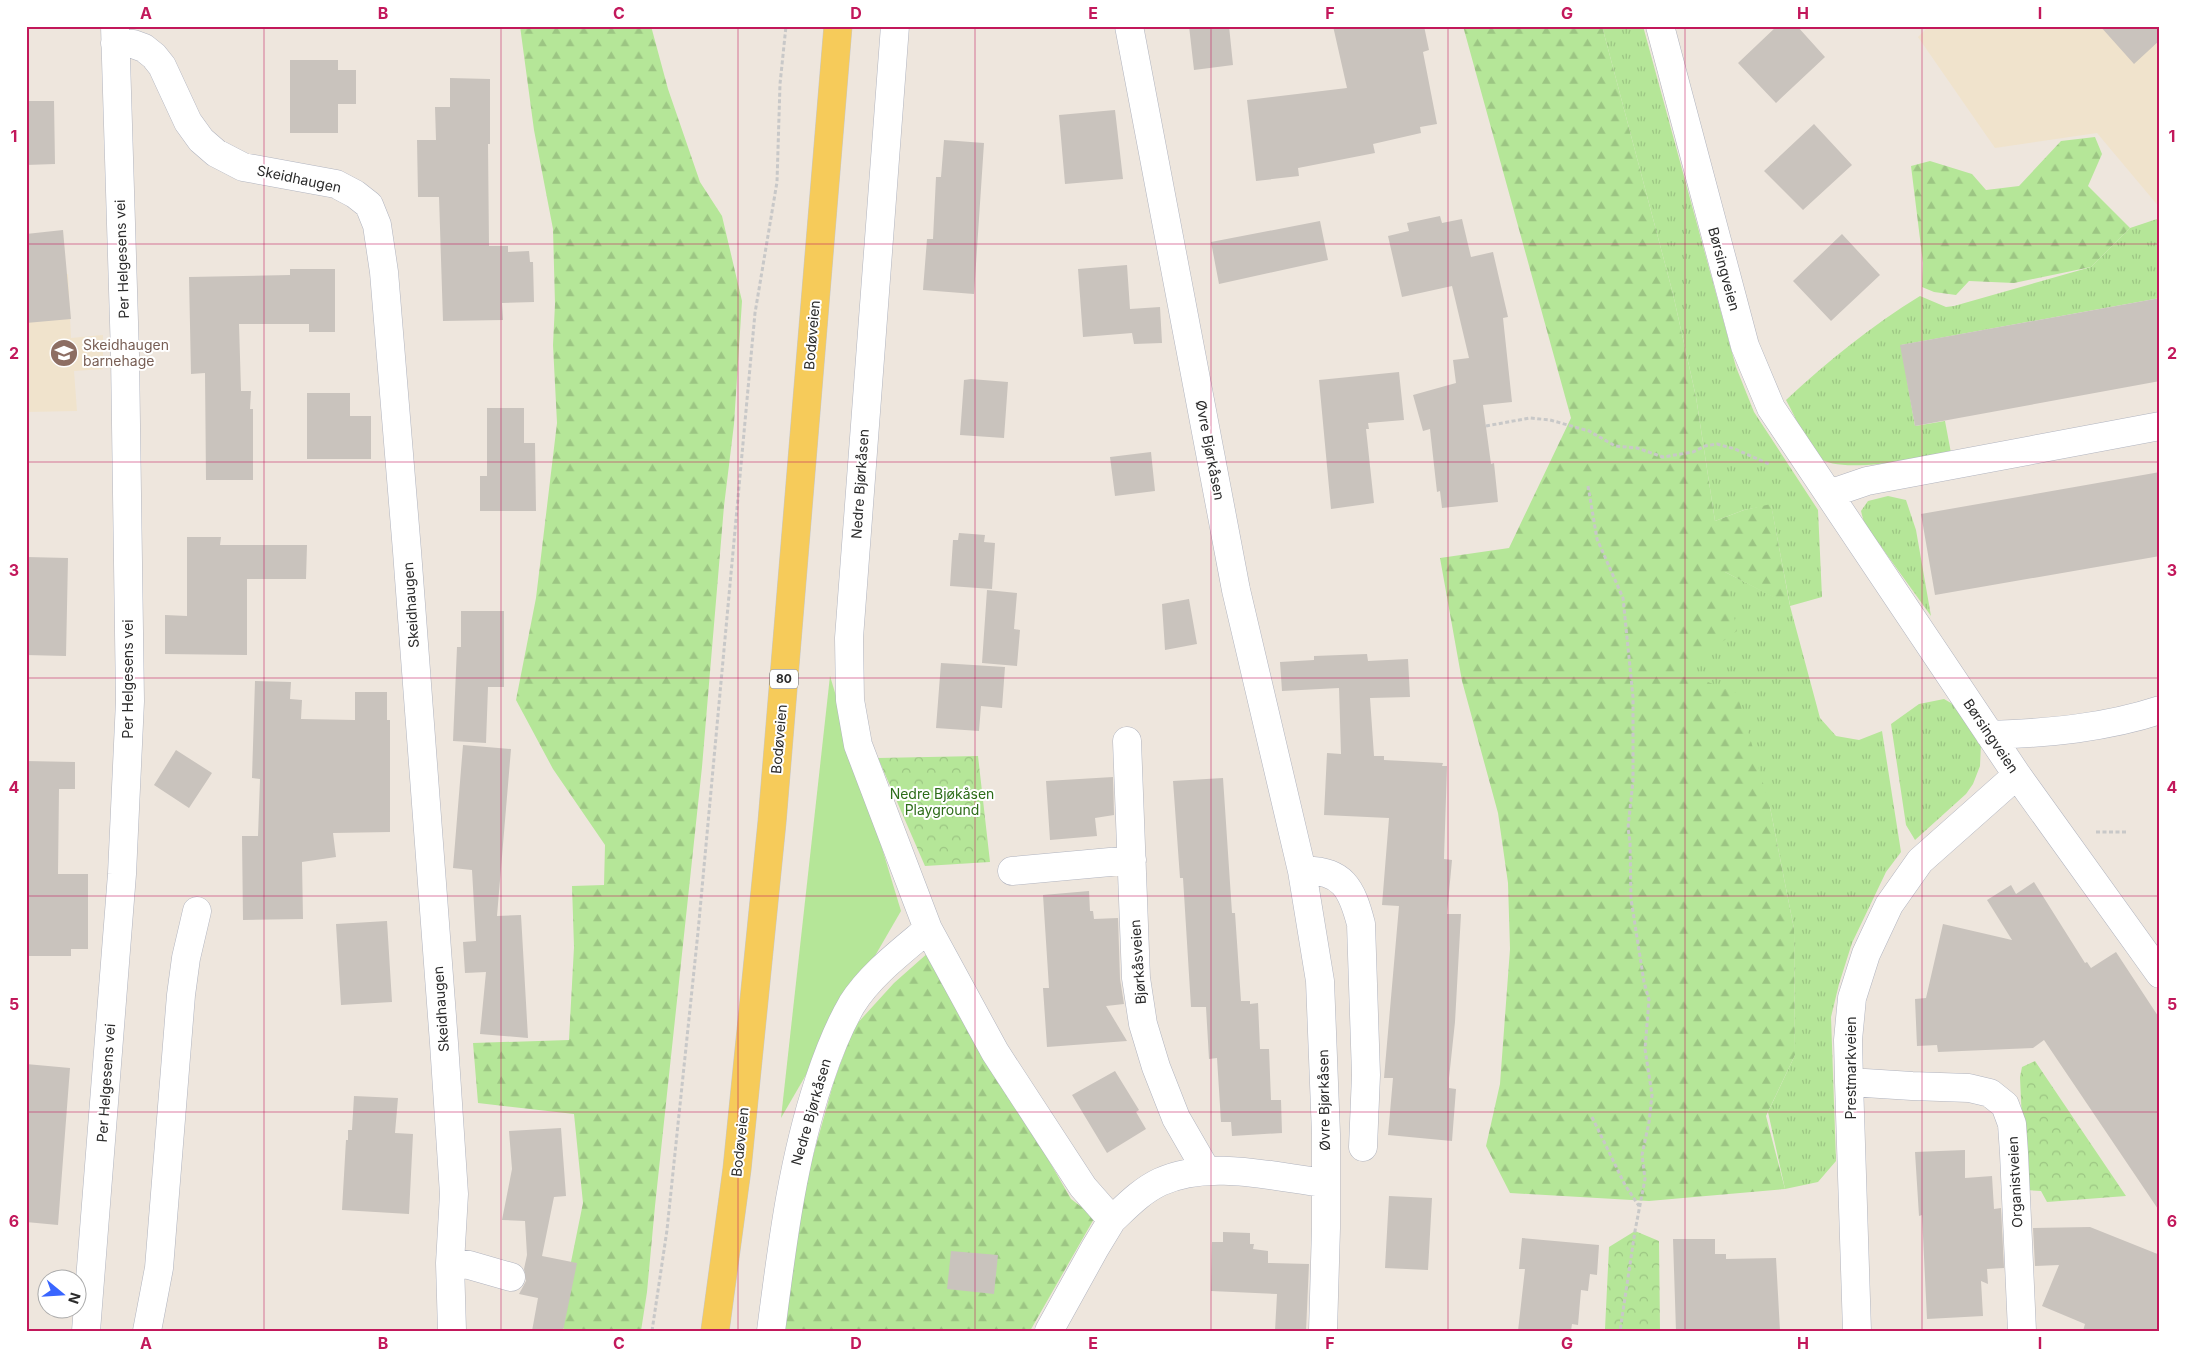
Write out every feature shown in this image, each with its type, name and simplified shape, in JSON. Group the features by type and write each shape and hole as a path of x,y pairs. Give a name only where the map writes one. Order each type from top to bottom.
{"main road":[{"name":"Bodøveien","path":"715,1331 737,1169 771,832 838,26"}],"street":[{"name":"Nedre Bjørkåsen","path":"895,26 849,638 850,700 858,745 928,929 995,1052 1083,1187 1112,1220"},
{"name":"Øvre Bjørkåsen","path":"1129,26 1236,590 1302,870 1320,981 1326,1134 1326,1228 1322,1331"},
{"name":"Børsingveien","path":"1660,26 1745,346 1772,408 2017,776 2160,974"},
{"name":"Skeidhaugen","path":"115,35 144,48 154,56 162,66 188,122 201,140 216,153 243,167 336,184 356,194 369,205 377,224 384,272 407,542 444,1043 454,1194 450,1263 452,1331"},
{"name":"Per Helgesens vei","path":"86,1331 122,874 130,701 125,355 115,35"},
{"path":"1829,494 1867,481 2160,426"},
{"path":"1990,735 2051,733 2133,719 2160,710"},
{"name":"Bjørkåsveien","path":"1127,740 1136,978 1143,1024 1156,1067 1176,1118 1206,1170"},
{"name":"Prestmarkveien","path":"1857,1331 1848,1040 1852,998 1866,954 1889,905 1920,861 2017,776"},
{"path":"1012,871 1132,860"},
{"path":"1302,870 1323,871 1344,882 1356,906 1361,924 1366,1074 1363,1148"},
{"path":"147,1331 159,1268 181,995 186,958 197,911"},
{"name":"Nedre Bjørkåsen","path":"771,1331 793,1176 804,1129 832,1044 853,1002 885,966 928,929"},
{"name":"Organistveien","path":"1849,1082 1969,1088 1990,1092 2005,1105 2012,1124 2022,1331"},
{"path":"1050,1331 1090,1256 1112,1220 1133,1199 1159,1182 1178,1175 1206,1170 1232,1171 1325,1183"},
{"path":"450,1263 469,1265 512,1277"}],"path":[{"path":"652,1331 667,1230 698,932 755,313 777,182 780,84 786,26"},
{"path":"1486,426 1530,418 1550,420 1588,431 1615,446 1638,448 1663,457 1693,452 1705,446 1717,444 1735,449 1771,465"},
{"path":"1588,486 1597,539 1623,598 1633,697 1633,781 1628,828 1631,899 1649,1000 1645,1049 1652,1096 1642,1155 1645,1179 1620,1331"},
{"path":"1592,1117 1625,1184 1640,1206"}],"shaded area":[{"path":"1929,26 2160,26 2160,208 2097,133 1995,148 1918,37"},
{"name":"Skeidhaugen barnehage","path":"68,274 71,338 103,335 103,369 74,371 77,411 26,412 26,278"}],"green space":[{"path":"520,26 651,26 668,89 700,182 722,216 742,301 734,424 724,506 702,767 647,1292 641,1331 569,1331 558,1326 583,1203 574,1114 478,1103 473,1043 569,1040 574,947 572,886 604,885 605,845 553,769 516,700 536,598 557,423 553,345 555,304 553,229 534,130"},
{"path":"1463,26 1602,26 1673,294 1696,397 1715,521 1744,510 1771,504 1790,606 1725,572 1737,631 1681,672 1737,693 1770,807 1794,929 1795,1055 1766,1116 1785,1189 1649,1201 1510,1193 1486,1146 1500,1084 1510,949 1508,883 1498,813 1462,681 1440,558 1509,548 1571,418"},
{"path":"1602,26 1643,26 1736,367 1754,412 1818,510 1822,597 1790,606 1820,718 1836,736 1859,740 1882,731 1901,852 1886,872 1852,943 1831,1017 1836,1161 1818,1182 1785,1189 1768,1112 1795,1055 1794,929 1770,807 1681,672 1725,572 1790,605 1771,505 1744,510 1715,521 1696,397 1673,294"},
{"path":"2095,137 2102,154 2088,186 2130,228 2091,267 2014,283 1969,281 1956,295 1934,292 1922,287 1923,263 1911,166 1930,161 1972,174 1986,190 2019,186 2061,141"},
{"path":"2160,218 2160,298 1901,345 1915,426 1945,421 1951,453 1882,464 1844,465 1829,462 1819,457 1809,444 1786,400 1850,345 1902,307 1920,296 1946,307 1954,306 2091,267 2130,228"},
{"path":"1888,496 1906,500 1916,530 1931,616 1864,523 1861,511 1868,501"},
{"path":"830,676 901,911 781,1118"},
{"path":"1944,699 1958,707 1981,744 1980,766 1973,784 1966,794 1915,840 1906,825 1891,724 1919,704"},
{"name":"Nedre Bjøkåsen Playground","path":"978,756 990,862 925,866 878,758"},
{"path":"929,952 1071,1199 1095,1217 1030,1331 783,1331 801,1199 834,1081 854,1027 894,983"},
{"path":"2035,1061 2126,1196 2047,1202 2041,1191 2025,1190 2020,1077 2022,1067"},
{"path":"1635,1231 1659,1241 1660,1331 1605,1329 1609,1247"}],"building":[{"path":"1189,26 1229,26 1233,65 1194,70"},
{"path":"1333,26 1424,26 1429,50 1423,52 1437,124 1420,127 1421,133 1373,144 1375,153 1298,168 1299,176 1256,181 1247,100 1347,88"},
{"path":"1777,26 1797,26 1825,57 1776,103 1738,63"},
{"path":"2100,26 2160,26 2160,40 2134,64"},
{"path":"290,60 338,60 338,70 356,70 356,104 338,104 338,133 290,133"},
{"path":"450,78 490,79 490,144 488,144 489,246 508,246 508,252 529,251 530,262 533,262 534,302 502,303 503,320 443,321 439,197 418,197 417,140 436,140 435,107 450,107"},
{"path":"26,101 54,101 55,164 26,165"},
{"path":"1115,110 1123,179 1065,184 1059,115"},
{"path":"1814,124 1852,165 1803,210 1764,171"},
{"path":"944,140 984,143 974,294 923,290 927,239 933,239 936,177 941,177"},
{"path":"1440,216 1442,223 1462,219 1471,257 1493,252 1508,317 1503,318 1512,402 1483,405 1491,464 1494,463 1498,502 1442,508 1440,491 1437,492 1430,429 1423,431 1413,395 1456,383 1453,360 1469,358 1452,286 1402,297 1388,236 1409,231 1407,223"},
{"path":"1320,221 1328,260 1219,284 1211,242"},
{"path":"63,230 71,319 26,323 26,234"},
{"path":"1842,234 1880,275 1831,321 1793,281"},
{"path":"1127,265 1130,309 1160,307 1162,343 1134,344 1132,333 1083,337 1078,269"},
{"path":"290,269 335,269 335,332 309,332 309,324 239,324 241,391 251,391 250,409 253,409 253,480 206,480 205,373 191,374 189,277 290,275"},
{"path":"2160,298 2160,381 1915,426 1900,345"},
{"path":"1399,372 1404,420 1368,423 1369,429 1366,429 1374,503 1331,509 1319,380"},
{"path":"964,380 1008,382 1004,438 960,435"},
{"path":"307,393 350,393 350,416 371,416 371,459 307,459"},
{"path":"487,408 524,408 524,443 535,443 536,511 480,511 480,476 487,476"},
{"path":"1151,452 1155,491 1115,496 1110,457"},
{"path":"2160,472 2160,556 1935,595 1921,514"},
{"path":"959,533 985,535 984,542 995,543 992,589 950,586 953,540 958,540"},
{"path":"187,537 221,537 220,545 307,545 306,579 247,579 247,655 165,654 165,615 187,616"},
{"path":"27,557 68,558 66,656 26,655"},
{"path":"987,590 1017,593 1014,629 1020,630 1017,666 982,663"},
{"path":"1189,599 1197,644 1165,650 1162,604"},
{"path":"461,611 504,611 504,687 488,687 486,743 453,741 457,647 461,647"},
{"path":"1367,654 1368,661 1408,659 1410,697 1370,698 1374,756 1384,756 1384,760 1443,763 1442,766 1447,766 1444,859 1452,860 1447,914 1461,914 1455,1022 1449,1078 1449,1088 1456,1089 1452,1141 1388,1135 1393,1078 1384,1078 1399,906 1382,905 1389,818 1324,815 1327,753 1341,754 1339,688 1282,691 1280,662 1314,660 1314,656"},
{"path":"941,663 1005,667 1002,708 981,706 979,731 936,728"},
{"path":"255,681 291,682 290,699 302,700 301,719 355,720 355,692 387,692 387,720 390,720 390,832 333,833 336,857 302,862 303,919 243,920 242,836 258,836 260,779 252,778"},
{"path":"463,745 511,749 497,916 521,915 528,1038 480,1034 486,972 465,973 463,942 476,941 472,870 453,868"},
{"path":"176,750 212,773 189,808 154,785"},
{"path":"26,761 75,762 75,789 59,789 58,874 88,874 88,949 71,949 71,956 26,956"},
{"path":"1113,777 1114,815 1095,818 1097,836 1050,840 1046,781"},
{"path":"1223,778 1232,913 1235,913 1241,1001 1250,1001 1250,1004 1258,1003 1260,1049 1269,1049 1271,1100 1281,1100 1282,1133 1232,1136 1231,1122 1221,1122 1217,1058 1209,1059 1206,1007 1191,1007 1183,878 1180,878 1173,781"},
{"path":"2034,882 2085,963 2087,962 2091,968 2116,952 2160,1019 2160,1212 2044,1040 2033,1048 1938,1052 1937,1045 1917,1046 1915,999 1926,998 1943,924 2012,940 1987,900 2011,885 2016,894"},
{"path":"1089,891 1090,911 1093,911 1094,919 1118,918 1120,979 1124,1004 1106,1006 1127,1041 1047,1047 1043,988 1049,988 1043,895"},
{"path":"387,921 392,1002 341,1005 336,924"},
{"path":"26,1064 70,1068 58,1225 26,1222"},
{"path":"1115,1071 1139,1110 1136,1112 1146,1129 1107,1153 1072,1095"},
{"path":"354,1096 398,1098 395,1133 413,1134 409,1214 342,1210 346,1140 348,1140 348,1130 352,1130"},
{"path":"561,1128 566,1196 554,1197 542,1256 577,1263 563,1331 532,1331 538,1298 519,1294 526,1281 524,1269 527,1255 525,1221 502,1220 512,1169 509,1131"},
{"path":"1965,1150 1965,1178 1992,1176 1994,1209 2001,1208 2004,1268 1987,1269 1988,1284 1981,1281 1983,1316 1927,1319 1922,1215 1919,1216 1915,1152"},
{"path":"1389,1196 1432,1198 1428,1270 1385,1268"},
{"path":"2090,1227 2160,1255 2160,1331 2083,1331 2085,1324 2042,1306 2059,1265 2035,1266 2033,1228"},
{"path":"1223,1232 1250,1233 1250,1244 1254,1244 1253,1249 1268,1251 1268,1263 1309,1264 1306,1331 1275,1331 1277,1294 1211,1291 1212,1242 1223,1242"},
{"path":"1522,1238 1599,1245 1597,1275 1590,1274 1588,1291 1581,1290 1578,1325 1572,1324 1571,1331 1518,1331 1525,1269 1519,1269"},
{"path":"1673,1239 1715,1239 1715,1254 1726,1254 1726,1259 1776,1258 1780,1331 1676,1331"},
{"path":"951,1251 998,1255 994,1294 947,1289"}],"place":[{"name":"Skeidhaugen barnehage","path":"64,353"}]}
